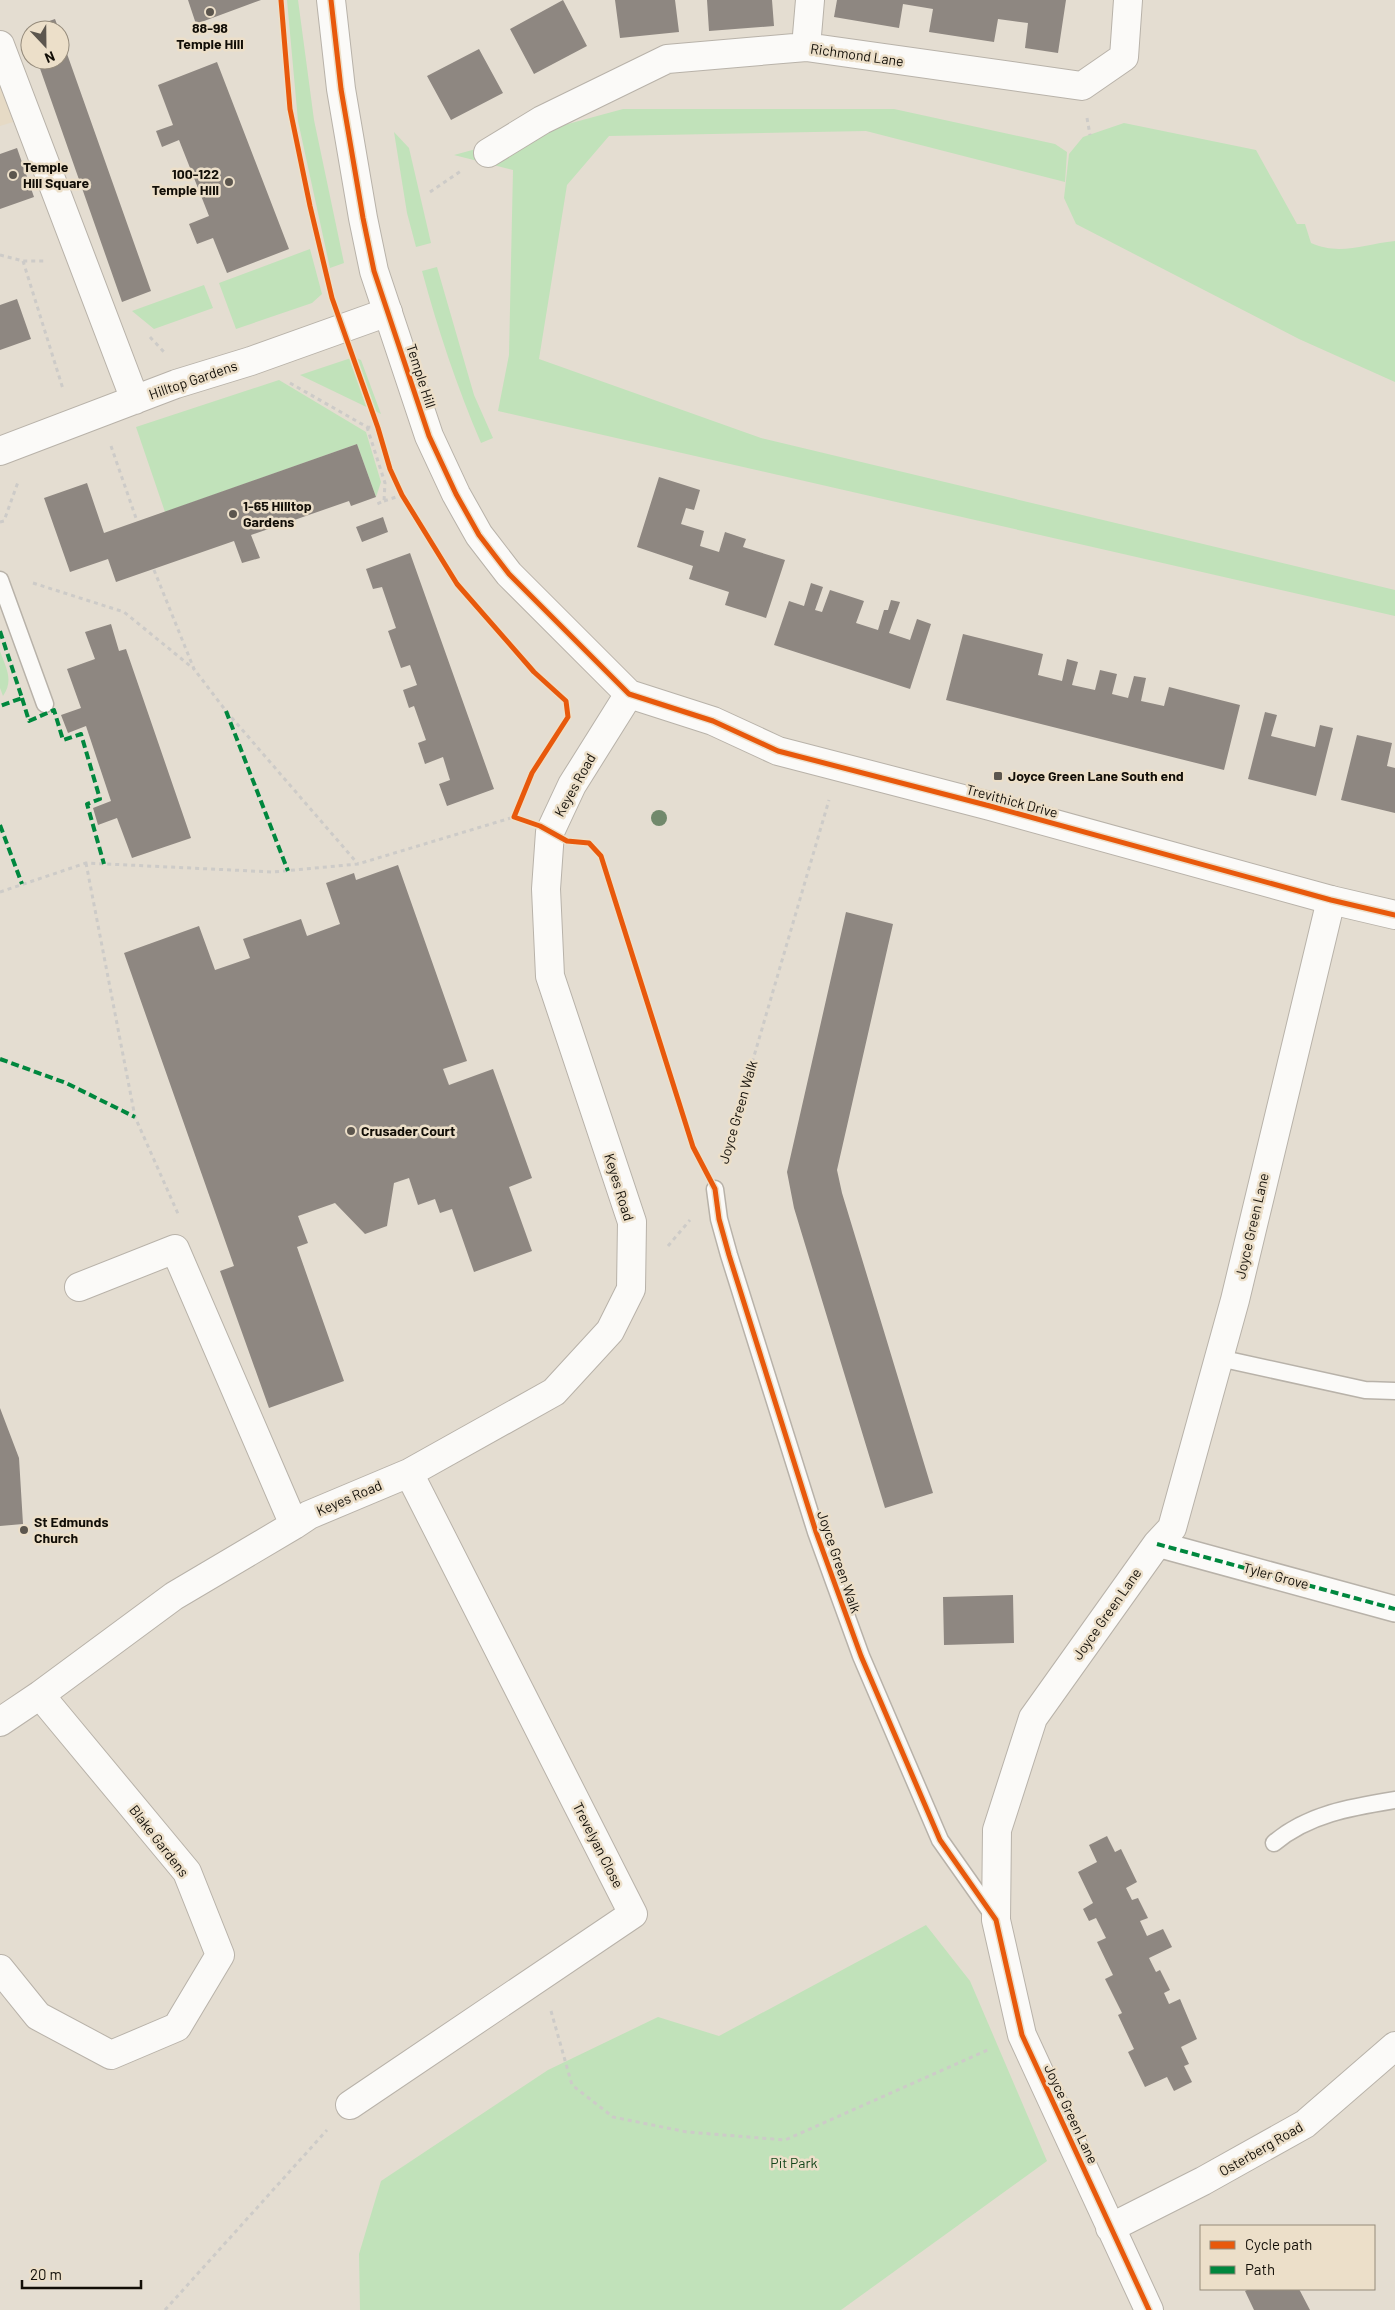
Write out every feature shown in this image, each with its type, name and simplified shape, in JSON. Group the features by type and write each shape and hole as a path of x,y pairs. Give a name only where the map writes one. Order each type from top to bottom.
{"street":[{"name":"Temple Hill","path":"331,0 340,89 374,271 428,436 456,494 479,535 509,574 629,694"},
{"path":"806,47 810,0"},
{"name":"Richmond Lane","path":"488,153 542,120 667,59 806,47 1082,86 1124,56 1128,0"},
{"path":"0,45 135,400"},
{"name":"Hilltop Gardens","path":"0,451 176,384 388,312"},
{"name":"Trevithick Drive","path":"629,694 713,721 778,751 838,769 990,806 1331,900 1395,914"},
{"name":"Keyes Road","path":"0,1722 40,1695 174,1596 294,1525 309,1514 409,1473 554,1392 610,1331 631,1289 632,1222 550,976 546,889 550,832 572,785 629,694"},
{"name":"Joyce Green Lane","path":"1149,2310 1022,2035 996,1920 997,1830 1033,1718 1157,1544 1172,1528 1236,1300 1331,900"},
{"path":"79,1287 175,1249 294,1525"},
{"name":"Trevelyan Close","path":"350,2104 633,1914 409,1473"},
{"name":"Tyler Grove","path":"1157,1544 1395,1609"},
{"name":"Blake Gardens","path":"0,1969 38,2016 111,2054 177,2027 220,1956 187,1872 40,1695"},
{"name":"Osterberg Road","path":"1110,2228 1202,2181 1305,2124 1395,2046"}],"lane":[{"path":"1,583 45,704"},
{"name":"Joyce Green Walk","path":"716,1189 719,1219 729,1254 816,1532 848,1622 940,1840 996,1920"},
{"path":"1219,1358 1365,1390 1395,1391"},
{"path":"1274,1843 1290,1829 1311,1819 1338,1810 1395,1800"}],"path":[{"path":"0,255 23,261 81,262"},
{"path":"23,261 74,423"},
{"path":"250,360 367,427 378,428"},
{"path":"100,413 137,521"},
{"path":"375,419 380,437"},
{"path":"367,427 385,483 384,501"},
{"path":"398,486 406,502"},
{"path":"377,504 402,495"},
{"path":"154,570 194,669"},
{"path":"1,583 36,582 54,591 86,599 124,612 194,669 226,711 358,864"},
{"path":"514,817 517,808"},
{"path":"0,892 86,864 273,872 358,864 514,817 550,832"},
{"path":"86,864 135,1117 183,1224"},
{"path":"631,1289 716,1189"},
{"path":"540,1976 572,2086 613,2117 687,2132 785,2140 1022,2035"},
{"path":"165,2310 350,2104"}],"shaded area":[{"path":"0,83 13,122 0,126"}],"green space":[{"path":"287,0 298,0 314,120 344,263 330,268 298,121"},
{"path":"623,109 894,109 1055,144 1067,152 1065,182 866,131 609,136 567,185 539,359 761,438 1395,590 1395,616 498,411 509,355 513,170 454,155"},
{"path":"1124,123 1256,150 1297,224 1305,224 1311,243 1332,249 1342,249 1395,241 1395,382 1299,339 1076,224 1064,198 1069,154 1083,137"},
{"path":"394,132 409,148 431,243 416,247 407,213"},
{"path":"310,249 322,294 312,303 236,329 219,283"},
{"path":"437,267 474,395 493,438 481,443 448,358 422,271"},
{"path":"204,285 213,308 154,329 132,311"},
{"path":"354,357 361,360 381,414 300,375"},
{"path":"279,380 366,432 381,482 376,497 357,444 165,512 136,427"},
{"path":"0,651 8,674 8,685 3,696 0,688"},
{"name":"Pit Park","path":"926,1925 970,1981 1047,2161 841,2310 360,2310 359,2254 381,2181 548,2070 658,2017 719,2036"}],"building":[{"name":"88-98 Temple Hill","path":"188,0 261,0 196,24"},
{"path":"563,0 587,46 534,74 510,29"},
{"path":"615,0 675,0 679,32 620,38"},
{"path":"707,0 772,0 774,26 709,31"},
{"path":"837,0 1066,0 1058,53 1025,48 1028,23 998,19 994,42 929,32 933,9 903,4 899,28 834,17"},
{"path":"479,49 503,93 451,120 427,76"},
{"path":"70,62 151,291 122,302 41,70 70,70"},
{"name":"100-122 Temple Hill","path":"217,62 289,249 227,273 213,238 197,244 189,224 209,216 179,140 162,147 156,131 173,125 158,85"},
{"name":"Temple Hill Square","path":"17,148 34,197 0,209 0,154"},
{"path":"17,299 31,339 0,350 0,305"},
{"name":"1-65 Hilltop Gardens","path":"357,444 376,497 351,506 349,501 251,535 260,558 242,563 234,541 116,582 108,559 70,572 44,498 87,483 104,533"},
{"path":"659,477 700,490 694,510 686,508 681,524 704,531 700,546 719,552 725,532 746,539 743,547 785,560 766,618 725,605 729,592 689,579 693,566 637,547"},
{"path":"383,517 388,532 362,542 356,527"},
{"path":"410,553 494,789 447,806 439,784 450,780 443,757 425,764 418,743 426,740 414,706 409,708 403,690 417,685 410,665 401,668 388,631 396,628 382,587 373,589 366,569"},
{"path":"811,583 823,587 815,610 822,612 830,590 864,601 856,623 878,630 884,610 888,610 891,600 900,602 889,633 910,640 917,619 931,624 910,689 774,645 789,601 804,606"},
{"path":"111,624 119,651 126,649 191,838 132,858 117,818 98,825 93,808 111,801 86,726 68,733 61,715 81,708 67,669 95,659 85,632"},
{"path":"963,634 1043,654 1038,675 1062,681 1067,659 1078,662 1072,685 1095,690 1100,670 1117,674 1112,694 1128,698 1134,676 1146,678 1141,701 1164,706 1169,687 1240,705 1224,770 946,700"},
{"path":"1265,712 1277,715 1271,736 1315,747 1320,725 1333,728 1316,796 1248,779"},
{"path":"1357,735 1392,743 1387,766 1395,768 1395,813 1341,800"},
{"name":"Crusader Court","path":"398,865 467,1061 443,1069 449,1085 493,1069 532,1178 509,1187 532,1251 474,1272 452,1209 440,1213 435,1199 418,1205 409,1178 394,1183 387,1226 365,1234 335,1203 298,1216 308,1243 297,1247 344,1381 269,1408 220,1271 234,1266 124,953 199,926 215,970 250,958 243,939 301,919 307,936 340,924 326,883 354,873 356,880"},
{"path":"846,912 893,924 837,1170 842,1193 933,1493 885,1508 794,1208 787,1172"},
{"path":"0,1408 19,1458 23,1524 0,1526"},
{"path":"1013,1595 1014,1643 944,1645 943,1597"},
{"path":"1107,1836 1115,1852 1121,1849 1137,1882 1126,1888 1132,1900 1138,1898 1148,1918 1140,1921 1147,1936 1163,1929 1172,1947 1149,1958 1156,1972 1160,1970 1170,1990 1164,1993 1169,2004 1180,1999 1197,2039 1181,2047 1189,2064 1184,2066 1192,2082 1174,2091 1167,2077 1145,2087 1128,2052 1134,2049 1118,2015 1122,2013 1105,1979 1113,1975 1097,1942 1106,1938 1096,1918 1089,1921 1083,1909 1093,1903 1078,1872 1097,1862 1089,1845"},
{"path":"1300,2290 1310,2310 1254,2310 1245,2291"}],"marked path":[{"path":"0,631 22,698 0,706"},
{"path":"22,698 29,721 54,710 63,740 81,734 100,799 87,804 104,864"},
{"path":"226,711 288,871"},
{"path":"0,825 22,884"},
{"path":"0,1059 66,1083 135,1117"},
{"path":"1157,1544 1395,1609"}],"cycle path":[{"path":"281,0 290,109 310,206 332,298 378,428 390,469 402,495 457,584 534,672 566,701 568,717 532,773 514,817 540,826 567,841 589,843 601,856 693,1147 715,1189 719,1219 729,1255 816,1532 861,1656 940,1840 996,1920 1022,2035 1149,2310"},
{"path":"331,0 341,89 374,271 429,436 456,494 479,535 509,574 629,694 713,721 778,751 990,806 1331,900 1395,915"}],"place":[{"name":"88-98 Temple Hill","path":"210,12"},
{"name":"Temple Hill Square","path":"13,175"},
{"name":"100-122 Temple Hill","path":"229,182"},
{"name":"1-65 Hilltop Gardens","path":"233,514"},
{"name":"Joyce Green Lane South end","path":"998,776"},
{"name":"Crusader Court","path":"351,1131"},
{"name":"St Edmunds Church","path":"24,1530"}]}
